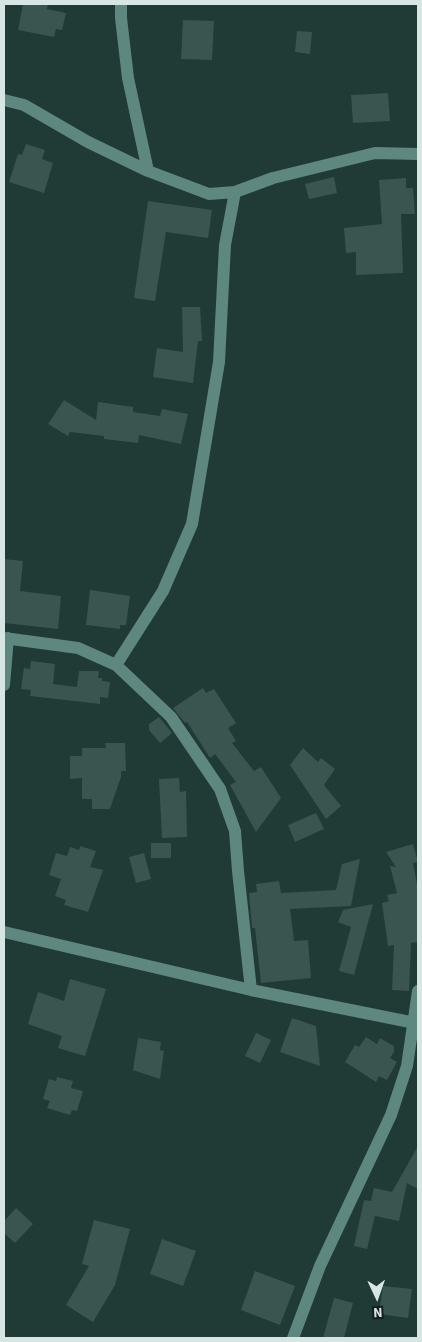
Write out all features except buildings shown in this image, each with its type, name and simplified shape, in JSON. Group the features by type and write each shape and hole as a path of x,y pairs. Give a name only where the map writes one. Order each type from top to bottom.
{"street":[{"path":"120,4 128,78 148,171"},
{"path":"4,100 24,105 88,142 148,171 209,194 235,192 273,178 375,152 418,154"},
{"path":"116,665 163,591 192,524 219,362 224,245 235,192"},
{"path":"4,685 6,638 78,648 116,665 171,717 220,789 235,831 251,990"},
{"path":"4,932 251,990 415,1024"},
{"path":"293,1338 320,1266 391,1115 407,1066 415,1024 418,991"}]}
